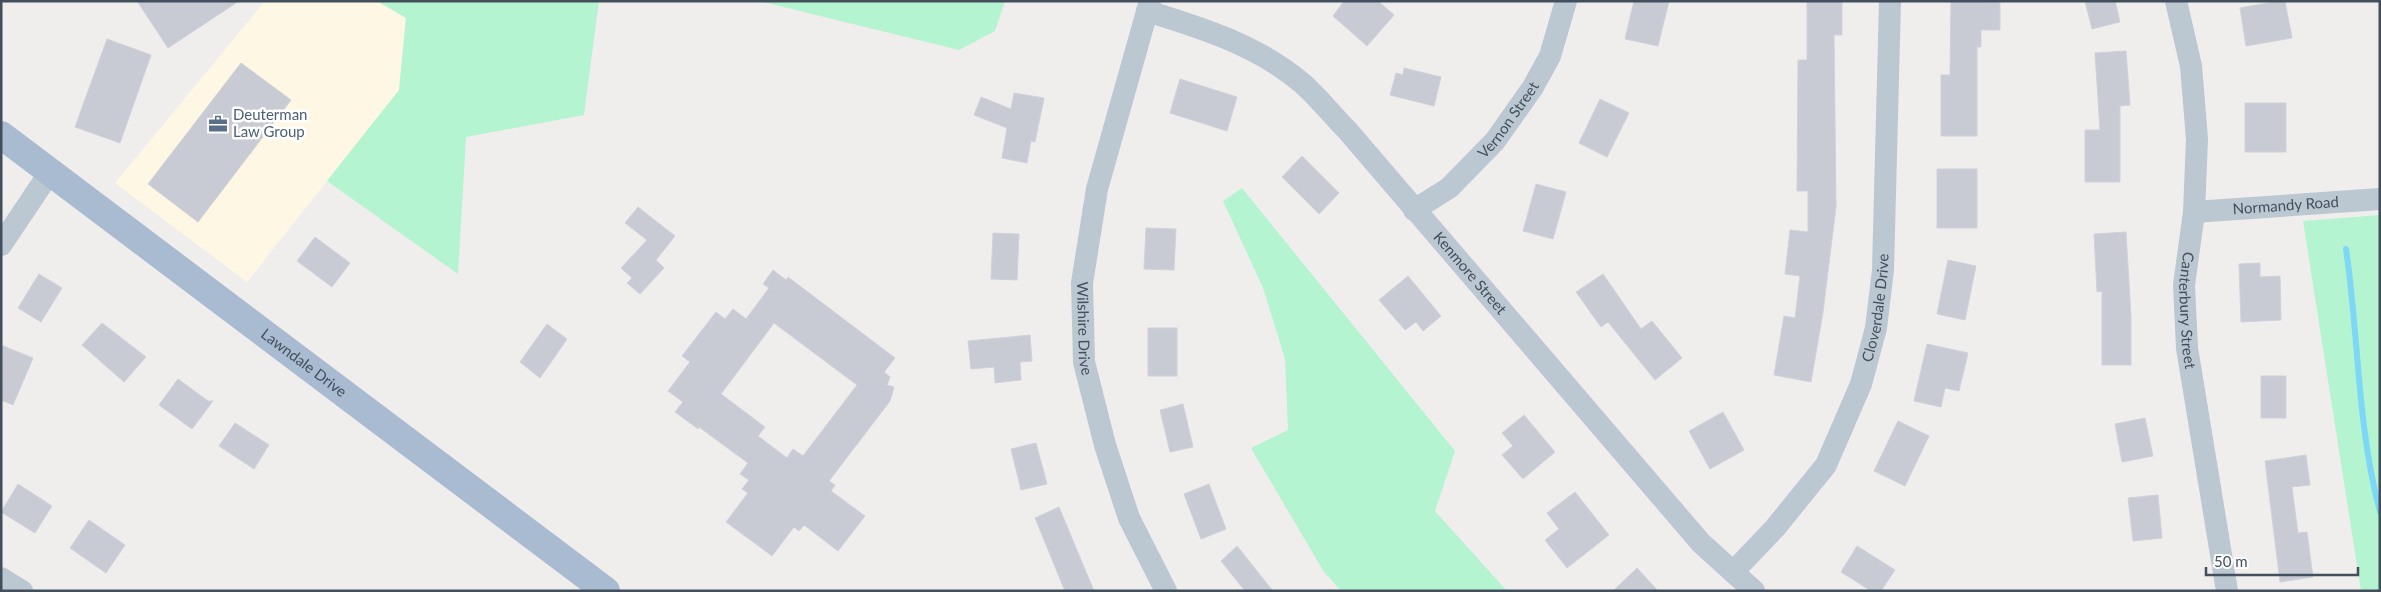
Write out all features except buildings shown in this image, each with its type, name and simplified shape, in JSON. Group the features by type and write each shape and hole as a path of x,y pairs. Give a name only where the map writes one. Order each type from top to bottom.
{"main road":[{"name":"Lawndale Drive","path":"1,135 606,591"}],"street":[{"name":"Vernon Street","path":"1414,210 1449,188 1495,141 1533,87 1550,56 1566,1"},
{"name":"Cloverdale Drive","path":"1733,572 1776,528 1826,465 1861,384 1876,328 1883,270 1890,1"},
{"name":"Canterbury Street","path":"2176,1 2191,66 2196,130 2194,212 2184,285 2187,348 2227,591"},
{"name":"Kenmore Street","path":"1148,6 1209,30 1259,53 1302,83 1346,130 1701,543 1754,591"},
{"name":"Wilshire Drive","path":"1148,6 1097,188 1082,283 1084,362 1105,445 1130,518 1166,591"},
{"path":"1,245 50,172"},
{"name":"Normandy Road","path":"2194,212 2380,200"},
{"path":"1,578 22,591"}],"shaded area":[{"path":"265,1 377,1 406,18 399,90 247,282 115,183"}],"green space":[{"path":"377,1 599,1 584,115 466,137 458,274 327,181 399,90 406,18"},
{"path":"759,1 1005,1 995,31 959,50"},
{"path":"1242,188 1455,451 1435,511 1507,591 1341,591 1324,572 1251,448 1288,430 1285,359 1263,288 1223,201"},
{"path":"2380,215 2380,591 2361,591 2303,221"}],"waterway":[{"path":"2346,249 2367,447 2372,480 2380,512"}],"place":[{"name":"Deuterman Law Group","path":"218,124"}]}
